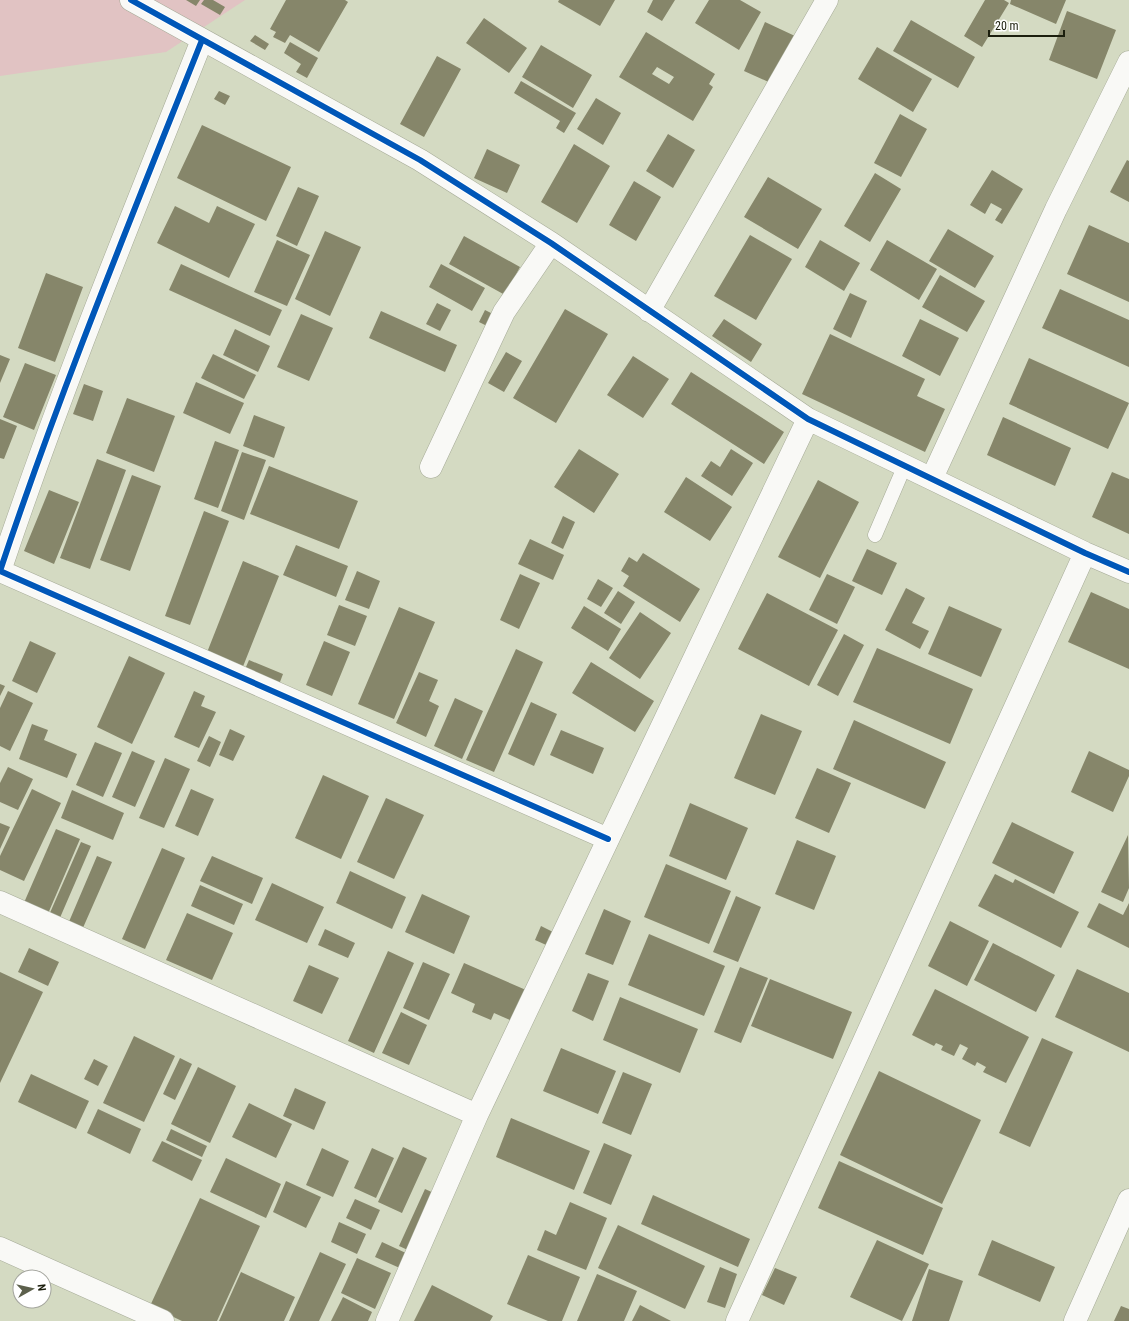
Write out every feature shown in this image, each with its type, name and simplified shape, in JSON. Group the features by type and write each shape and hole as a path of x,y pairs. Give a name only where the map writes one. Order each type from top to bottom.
{"street":[{"path":"131,0 420,160 551,243 808,419 1085,553 1129,572"},
{"path":"649,311 827,0"},
{"path":"202,40 73,363 29,484 0,571 608,839"},
{"path":"932,478 1056,209 1129,62"},
{"path":"432,467 504,312 551,243"},
{"path":"387,1321 477,1115 808,419"},
{"path":"737,1321 1085,553"},
{"path":"0,902 477,1115"},
{"path":"1075,1321 1129,1200"},
{"path":"0,1248 163,1321"}],"lane":[{"path":"875,535 905,465"}],"shaded area":[{"path":"0,0 245,0 166,52 0,76"}],"building":[{"path":"186,0 200,0 196,6"},
{"path":"204,0 213,0 225,7 220,15 201,4"},
{"path":"286,0 345,0 348,2 319,52 290,35 285,43 273,37 276,32 270,29"},
{"path":"559,0 615,0 600,26 558,2"},
{"path":"653,0 675,0 662,21 647,12"},
{"path":"709,0 740,0 761,12 739,50 695,23"},
{"path":"985,0 1004,0 1009,3 982,47 964,36"},
{"path":"1011,0 1066,0 1056,24 1010,4"},
{"path":"1067,11 1116,30 1097,79 1049,60"},
{"path":"484,18 527,48 509,73 466,43"},
{"path":"911,20 975,57 958,88 893,51"},
{"path":"765,22 795,36 773,84 744,71"},
{"path":"646,32 715,74 709,84 713,87 693,121 619,77","holes":["657,67 674,77 669,84 652,74"]},
{"path":"255,35 269,44 265,50 250,41"},
{"path":"290,42 318,58 307,78 296,72 301,64 284,53"},
{"path":"541,45 592,75 573,108 522,77"},
{"path":"877,47 932,79 913,112 858,79"},
{"path":"437,56 461,69 424,137 400,124"},
{"path":"521,81 576,113 564,133 556,128 560,121 514,93"},
{"path":"219,91 230,96 225,105 214,99"},
{"path":"596,98 621,113 603,145 577,129"},
{"path":"900,114 927,129 901,177 874,163"},
{"path":"202,125 291,167 266,221 177,178"},
{"path":"668,134 695,150 673,188 646,171"},
{"path":"574,144 610,166 577,223 541,202"},
{"path":"487,149 520,165 507,193 474,178"},
{"path":"1127,160 1129,161 1129,202 1110,192"},
{"path":"992,170 1023,189 1002,224 995,220 1002,209 991,203 985,214 970,205"},
{"path":"875,173 901,189 870,242 844,226"},
{"path":"768,177 822,209 798,249 744,217"},
{"path":"634,181 661,197 636,241 609,225"},
{"path":"298,187 319,196 297,246 276,236"},
{"path":"175,206 209,223 217,206 255,224 229,278 157,243"},
{"path":"1089,225 1129,243 1129,302 1067,274"},
{"path":"948,229 994,256 975,288 929,261"},
{"path":"325,231 361,247 330,316 295,299"},
{"path":"750,235 792,259 756,320 714,296"},
{"path":"464,236 520,267 505,295 449,264"},
{"path":"277,240 310,255 287,306 254,292"},
{"path":"820,240 860,263 844,291 805,267"},
{"path":"887,240 937,269 919,300 870,270"},
{"path":"181,264 282,310 270,336 169,290"},
{"path":"441,264 485,288 472,311 429,287"},
{"path":"46,273 83,287 55,362 18,348"},
{"path":"940,275 985,301 967,332 922,307"},
{"path":"1060,289 1129,320 1129,367 1042,328"},
{"path":"850,293 867,301 851,338 833,329"},
{"path":"437,303 451,310 440,331 426,324"},
{"path":"565,309 608,334 556,423 513,398"},
{"path":"485,310 497,316 491,328 479,322"},
{"path":"381,311 457,345 445,372 369,338"},
{"path":"301,314 333,328 309,381 277,367"},
{"path":"724,319 762,344 751,362 712,336"},
{"path":"920,319 959,338 940,376 902,356"},
{"path":"235,329 270,346 258,372 223,355"},
{"path":"830,334 925,379 917,396 945,409 925,452 802,394"},
{"path":"506,352 522,361 504,392 488,383"},
{"path":"213,354 256,375 244,399 201,378"},
{"path":"0,355 10,359 0,383"},
{"path":"633,356 669,379 643,418 607,395"},
{"path":"1029,358 1129,403 1108,449 1009,404"},
{"path":"25,363 56,375 34,430 3,417"},
{"path":"691,372 784,432 764,464 671,404"},
{"path":"196,382 244,403 230,434 183,413"},
{"path":"84,384 103,391 93,421 73,414"},
{"path":"127,398 175,416 154,472 106,453"},
{"path":"254,415 285,427 274,458 243,446"},
{"path":"1003,417 1071,448 1055,486 987,455"},
{"path":"0,419 17,426 4,459 0,458"},
{"path":"215,441 239,450 218,508 194,499"},
{"path":"579,449 619,474 594,513 554,487"},
{"path":"731,449 753,463 732,496 701,476 711,461 720,467"},
{"path":"242,452 266,460 244,520 221,511"},
{"path":"97,459 126,470 90,569 60,558"},
{"path":"269,466 358,501 339,549 250,514"},
{"path":"1112,472 1129,479 1129,534 1092,517"},
{"path":"132,475 161,486 130,571 100,560"},
{"path":"686,477 732,507 710,541 664,512"},
{"path":"818,480 859,502 820,578 778,557"},
{"path":"49,490 79,502 54,564 24,551"},
{"path":"204,511 229,521 190,625 165,616"},
{"path":"563,516 575,522 563,549 551,543"},
{"path":"530,539 564,555 553,580 518,564"},
{"path":"296,545 348,566 336,597 283,575"},
{"path":"867,549 897,563 882,595 852,581"},
{"path":"643,553 700,589 680,622 623,586 629,576 621,571 629,557 637,562"},
{"path":"243,561 279,576 242,669 206,655"},
{"path":"357,571 380,581 369,609 345,600"},
{"path":"520,574 540,583 519,629 500,620"},
{"path":"827,574 855,587 837,624 809,610"},
{"path":"598,579 613,588 601,607 587,599"},
{"path":"906,588 925,598 912,623 929,631 920,649 885,630"},
{"path":"618,591 635,602 621,624 604,613"},
{"path":"1091,592 1129,609 1129,669 1068,642"},
{"path":"767,593 838,630 809,686 738,649"},
{"path":"339,605 367,616 355,646 327,635"},
{"path":"584,606 621,629 608,651 571,628"},
{"path":"949,606 1002,629 981,677 928,654"},
{"path":"399,607 435,622 394,719 358,704"},
{"path":"640,612 671,633 640,679 609,658"},
{"path":"844,634 864,645 838,696 817,685"},
{"path":"30,641 56,653 37,693 12,681"},
{"path":"324,641 350,652 332,696 306,685"},
{"path":"877,648 973,689 950,744 853,702"},
{"path":"516,649 543,662 494,772 466,760"},
{"path":"129,656 165,673 132,744 97,727"},
{"path":"249,660 283,674 277,690 242,676"},
{"path":"591,662 654,701 635,732 572,693"},
{"path":"419,672 438,680 429,701 439,706 426,737 396,723"},
{"path":"0,684 5,686 0,696"},
{"path":"8,691 33,703 10,751 0,746 0,708"},
{"path":"194,691 205,696 201,706 216,712 199,748 174,737"},
{"path":"455,698 483,711 462,759 434,746"},
{"path":"531,702 557,714 534,766 508,754"},
{"path":"761,714 802,731 775,795 734,778"},
{"path":"854,720 946,762 925,809 833,769"},
{"path":"32,724 48,730 44,740 77,754 67,778 19,759"},
{"path":"230,729 245,736 233,761 219,755"},
{"path":"561,730 604,748 593,774 550,755"},
{"path":"209,736 221,742 210,767 197,761"},
{"path":"95,742 122,753 103,797 76,785"},
{"path":"132,751 155,761 135,807 112,797"},
{"path":"1089,751 1129,770 1129,776 1113,812 1071,792"},
{"path":"165,758 190,769 164,828 139,818"},
{"path":"8,767 33,779 18,810 0,802 0,783"},
{"path":"817,768 851,783 829,833 795,818"},
{"path":"323,775 369,796 341,859 295,838"},
{"path":"32,789 61,803 24,881 0,870 0,856"},
{"path":"191,789 214,799 198,836 175,826"},
{"path":"72,790 124,813 113,840 61,818"},
{"path":"386,798 424,815 394,879 357,862"},
{"path":"690,803 748,828 726,880 669,856"},
{"path":"1012,822 1074,852 1054,894 992,863"},
{"path":"0,823 10,827 0,849"},
{"path":"56,829 80,839 47,916 23,905"},
{"path":"1128,835 1129,888 1123,902 1101,892"},
{"path":"797,840 836,856 814,910 775,894"},
{"path":"81,842 91,846 59,920 49,915"},
{"path":"162,848 185,858 145,949 122,939"},
{"path":"97,856 112,862 82,930 68,924"},
{"path":"212,856 263,878 252,904 200,881"},
{"path":"666,864 731,891 709,944 644,917"},
{"path":"350,871 406,897 392,929 336,903"},
{"path":"995,874 1013,883 1015,879 1079,912 1061,948 978,906"},
{"path":"272,883 324,907 307,943 255,920"},
{"path":"200,885 243,904 234,925 191,906"},
{"path":"422,894 470,916 454,954 405,932"},
{"path":"736,896 761,907 738,962 713,952"},
{"path":"1099,903 1123,915 1129,903 1129,948 1087,927"},
{"path":"604,909 631,921 613,965 585,954"},
{"path":"187,913 233,933 212,980 166,960"},
{"path":"950,921 989,941 967,986 928,966"},
{"path":"541,926 559,935 553,948 535,940"},
{"path":"325,929 355,943 348,958 318,945"},
{"path":"649,934 725,966 704,1016 628,985"},
{"path":"993,943 1055,975 1036,1012 974,980"},
{"path":"29,948 59,962 48,986 18,972"},
{"path":"388,951 414,963 374,1053 348,1041"},
{"path":"423,962 450,974 429,1020 403,1008"},
{"path":"464,963 526,990 512,1021 494,1013 491,1020 472,1012 475,1004 451,993"},
{"path":"309,965 339,978 322,1014 293,1001"},
{"path":"740,967 768,978 741,1043 714,1032"},
{"path":"1077,969 1129,993 1129,1052 1055,1017"},
{"path":"0,972 43,992 0,1083"},
{"path":"588,973 609,981 593,1021 572,1011"},
{"path":"770,979 852,1012 833,1059 751,1026"},
{"path":"935,989 1029,1037 1006,1083 983,1072 986,1067 977,1062 975,1066 962,1059 968,1048 960,1044 954,1056 941,1050 943,1046 936,1043 934,1046 912,1035"},
{"path":"620,997 698,1029 680,1073 603,1040"},
{"path":"401,1012 427,1025 409,1065 382,1053"},
{"path":"134,1036 175,1056 144,1122 103,1103"},
{"path":"1042,1038 1073,1052 1030,1147 999,1133"},
{"path":"561,1048 616,1071 598,1114 543,1091"},
{"path":"180,1058 192,1064 175,1100 163,1094"},
{"path":"94,1059 108,1066 98,1086 84,1079"},
{"path":"198,1067 236,1086 210,1143 171,1124"},
{"path":"879,1071 981,1120 942,1204 840,1155"},
{"path":"623,1072 652,1084 631,1135 602,1123"},
{"path":"31,1074 89,1101 76,1129 18,1102"},
{"path":"295,1088 326,1102 314,1130 283,1116"},
{"path":"249,1103 292,1124 276,1158 232,1137"},
{"path":"98,1109 141,1129 130,1154 87,1133"},
{"path":"511,1118 590,1151 574,1190 496,1157"},
{"path":"171,1129 207,1146 202,1157 166,1140"},
{"path":"162,1141 202,1160 192,1181 152,1161"},
{"path":"604,1143 632,1155 611,1205 583,1193"},
{"path":"403,1147 427,1158 402,1213 378,1202"},
{"path":"322,1148 349,1161 333,1197 306,1185"},
{"path":"372,1148 394,1158 376,1198 354,1188"},
{"path":"226,1158 281,1184 266,1218 210,1192"},
{"path":"839,1161 943,1208 923,1255 818,1208"},
{"path":"286,1181 321,1197 306,1228 273,1212"},
{"path":"425,1189 436,1194 410,1251 399,1246"},
{"path":"653,1195 750,1239 738,1267 641,1224"},
{"path":"200,1198 260,1226 217,1321 182,1321 150,1306"},
{"path":"355,1199 380,1210 371,1230 346,1218"},
{"path":"570,1202 607,1218 586,1270 537,1250 545,1230 556,1235"},
{"path":"339,1222 366,1234 357,1254 331,1242"},
{"path":"618,1225 705,1266 685,1309 598,1268"},
{"path":"877,1240 929,1264 902,1321 850,1297"},
{"path":"992,1240 1055,1267 1040,1302 978,1275"},
{"path":"382,1242 408,1254 402,1269 375,1257"},
{"path":"320,1252 346,1264 319,1321 289,1321"},
{"path":"528,1255 580,1277 562,1321 548,1321 507,1304"},
{"path":"357,1258 391,1273 375,1309 341,1293"},
{"path":"720,1267 737,1274 725,1308 707,1302"},
{"path":"775,1268 797,1277 784,1305 762,1295"},
{"path":"929,1269 963,1281 949,1321 912,1321"},
{"path":"241,1272 295,1297 284,1321 219,1321"},
{"path":"597,1274 637,1291 624,1321 577,1321"},
{"path":"432,1285 493,1316 490,1321 414,1321"},
{"path":"343,1297 372,1312 368,1321 331,1321"},
{"path":"640,1305 671,1321 632,1321"},
{"path":"1121,1306 1129,1309 1129,1321 1114,1321"}],"cycle path":[{"path":"131,0 420,160 551,243 808,419 1085,553 1129,572"},
{"path":"202,40 72,370 0,571 608,839"}]}
